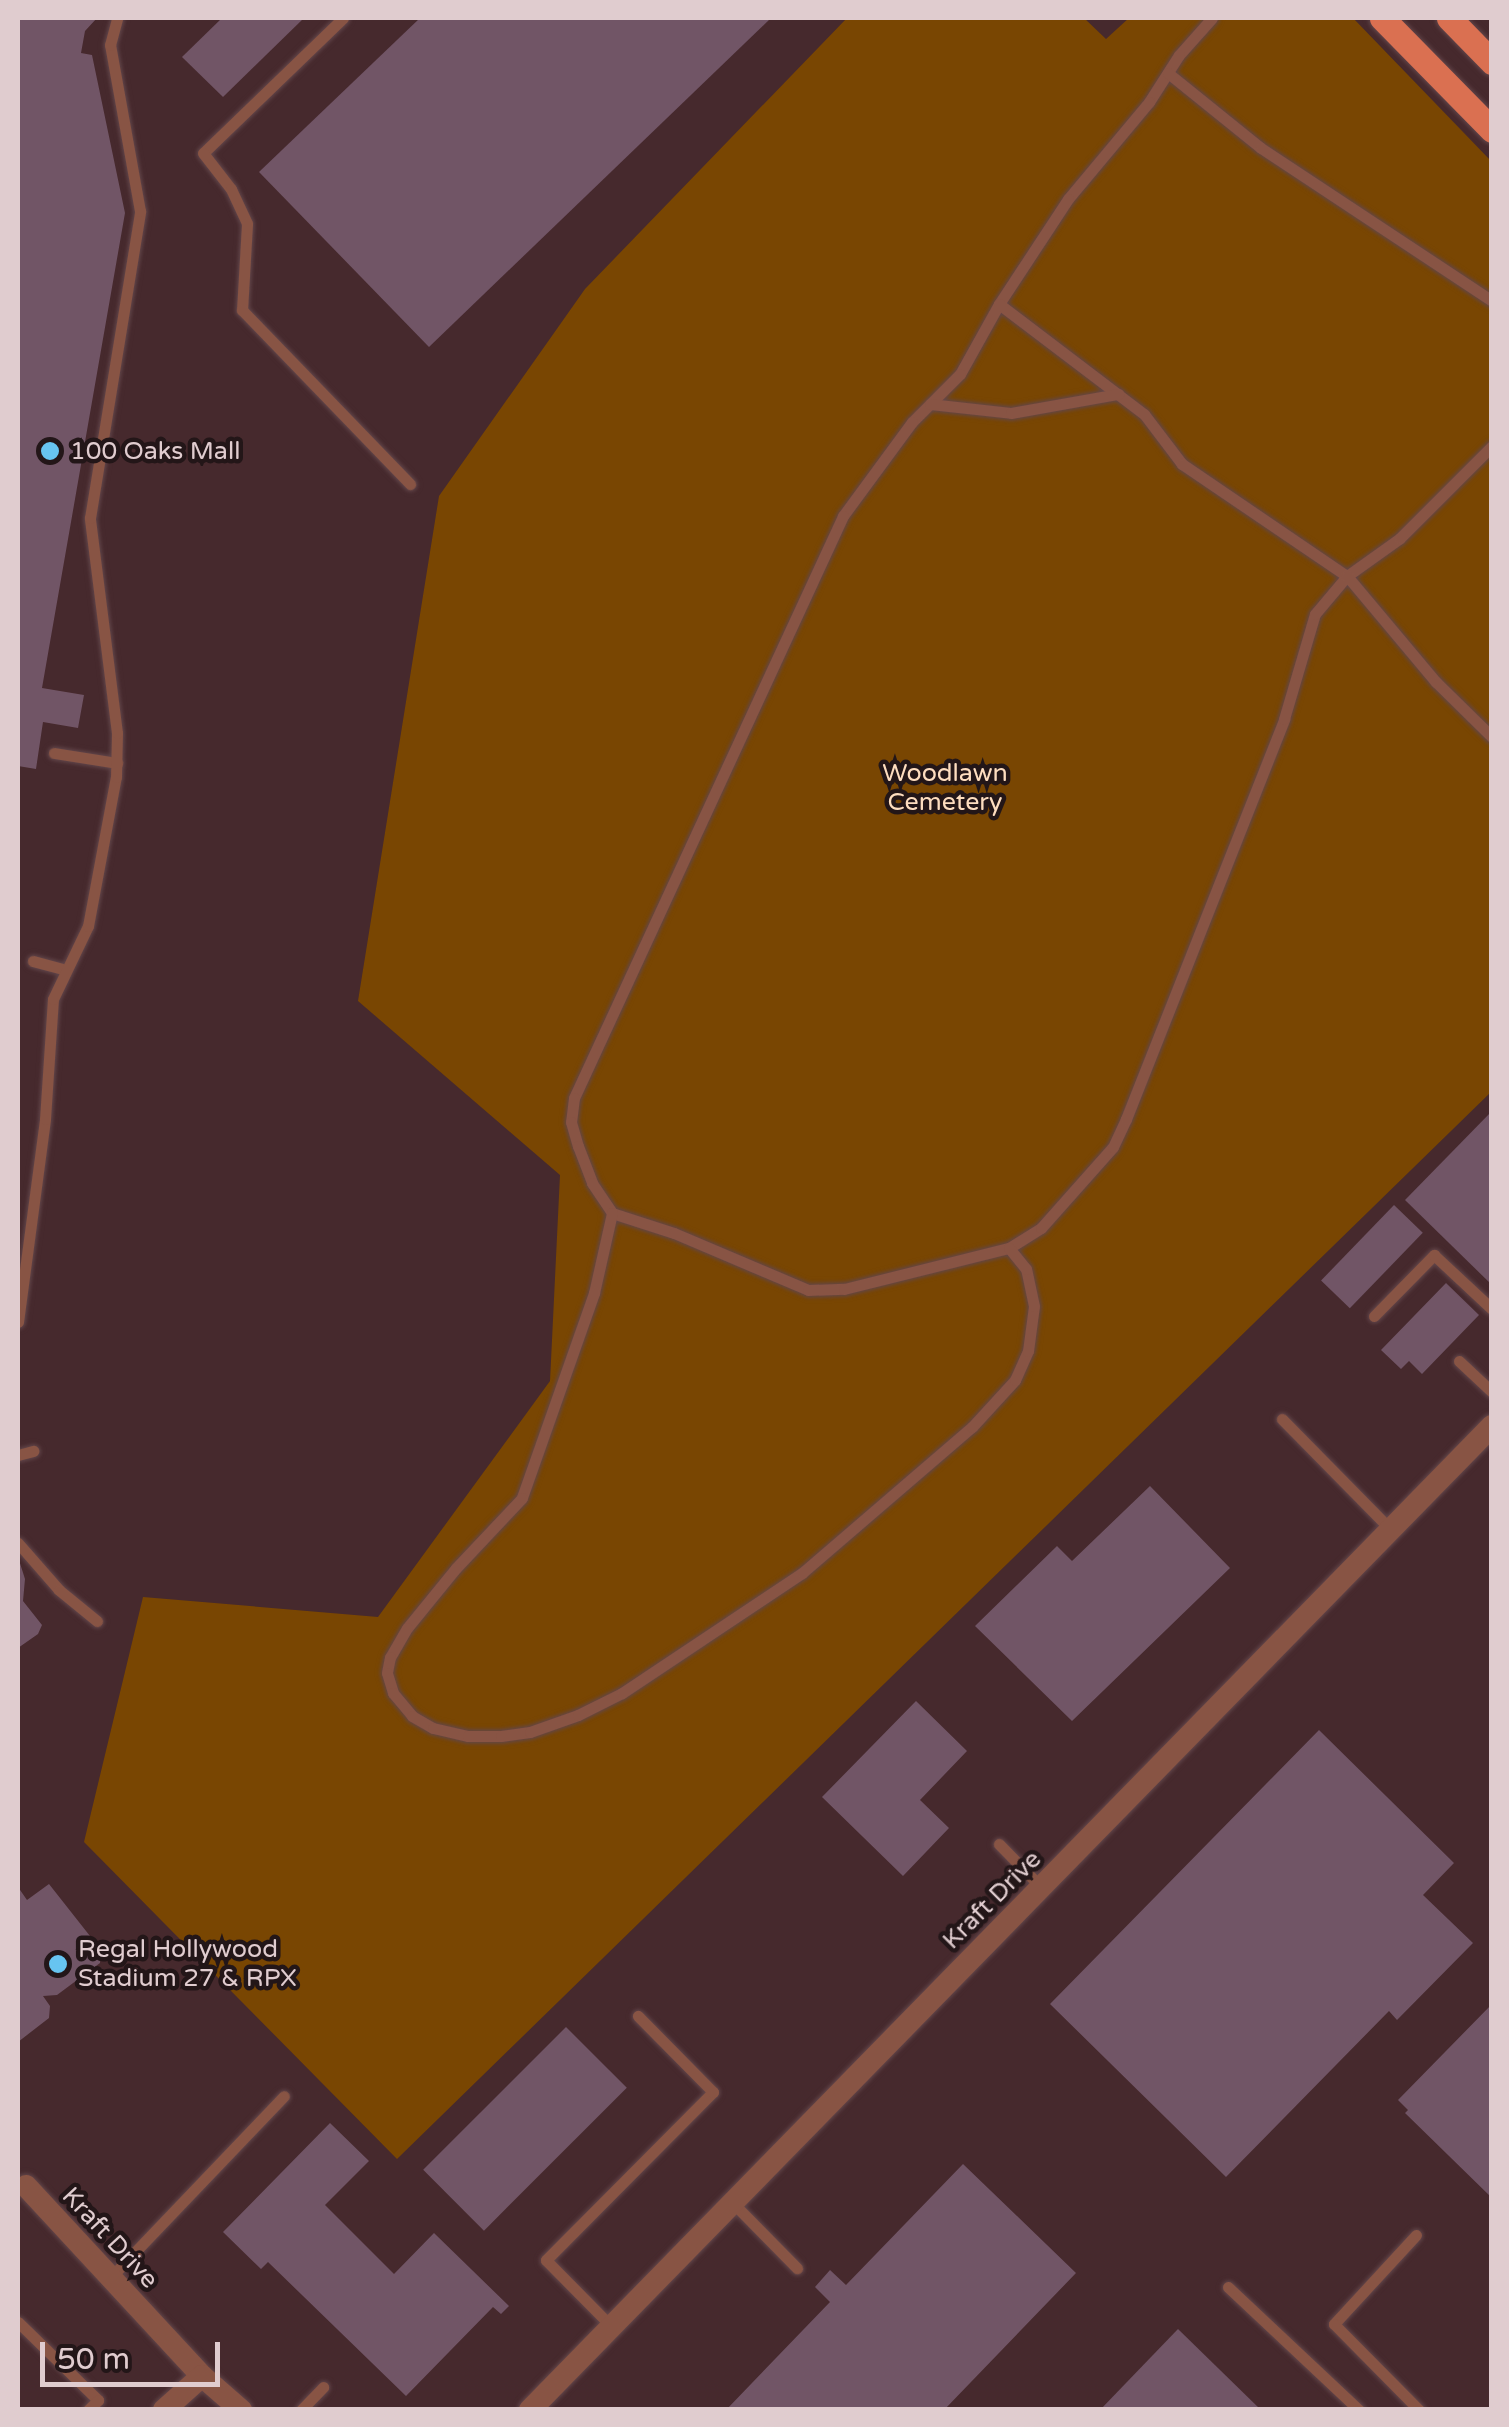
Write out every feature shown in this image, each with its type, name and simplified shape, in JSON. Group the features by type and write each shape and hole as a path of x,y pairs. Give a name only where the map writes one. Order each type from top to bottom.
{"main road":[{"path":"1382,18 1492,130"},
{"path":"1462,22 1492,62"}],"street":[{"name":"Kraft Drive","path":"530,2410 1492,1426"},
{"name":"Kraft Drive","path":"26,2186 202,2376 241,2410"},
{"path":"164,2410 202,2376"}],"lane":[{"path":"18,1322 23,1251 45,1120 54,998 88,926 117,763 90,518 140,211 110,45 117,18"},
{"path":"344,18 203,152 231,190 247,224 242,310 410,484"},
{"path":"1212,18 1191,39 1168,74 1068,199 999,304 960,374 875,468 843,516 574,1098 571,1122 578,1146 592,1183 612,1213 674,1233 808,1290 844,1289 1010,1248 1041,1228 1113,1147 1279,731 1308,631 1326,599 1348,576 1400,538 1492,446"},
{"path":"1168,74 1261,148 1492,302"},
{"path":"999,304 1156,426 1182,464 1348,576 1436,682 1492,737"},
{"path":"930,404 1011,413 1118,394"},
{"path":"54,753 117,763"},
{"path":"33,961 66,970"},
{"path":"612,1213 594,1293 522,1498 456,1568 390,1656 386,1673 393,1694 412,1716 433,1728 468,1736 501,1736 530,1732 578,1715 622,1693 802,1573 972,1427 1015,1380 1028,1351 1034,1306 1026,1269 1010,1248"},
{"path":"1374,1316 1434,1255 1492,1309"},
{"path":"1459,1362 1492,1392"},
{"path":"1282,1419 1391,1530"},
{"path":"18,1455 32,1451"},
{"path":"18,1543 59,1590 97,1621"},
{"path":"999,1844 1043,1888"},
{"path":"612,2327 546,2260 713,2092 638,2016"},
{"path":"110,2278 284,2096"},
{"path":"734,2204 797,2268"},
{"path":"1416,2235 1334,2324 1419,2410"},
{"path":"1228,2287 1359,2410"},
{"path":"18,2322 98,2400 88,2410"},
{"path":"302,2410 323,2387"}],"green space":[{"name":"Woodlawn Cemetery","path":"847,18 1084,18 1106,39 1129,18 1353,18 1491,161 1491,1092 397,2159 84,1842 143,1597 378,1617 550,1381 560,1175 358,1001 439,496 585,289"}],"building":[{"name":"100 Oaks Mall","path":"18,18 97,18 85,31 81,53 92,55 125,213 42,688 84,695 78,728 43,722 36,769 18,766"},
{"path":"222,18 304,18 223,97 182,57"},
{"path":"420,18 771,18 429,347 259,172"},
{"path":"1492,1111 1492,1285 1405,1200"},
{"path":"1394,1205 1423,1233 1350,1308 1321,1281"},
{"path":"1446,1283 1479,1315 1422,1374 1409,1361 1401,1369 1381,1350"},
{"path":"1150,1486 1230,1568 1072,1721 975,1626 1057,1546 1072,1561"},
{"path":"18,1557 25,1579 23,1601 42,1625 38,1634 18,1648"},
{"path":"916,1701 967,1751 920,1800 949,1828 903,1876 822,1797"},
{"path":"1319,1730 1454,1863 1423,1895 1473,1943 1397,2020 1389,2011 1226,2177 1050,2004"},
{"name":"Regal Hollywood Stadium 27 & RPX","path":"49,1884 101,1950 100,1963 57,1995 43,1996 50,2006 49,2018 18,2042 18,1887 27,1900"},
{"path":"1492,2004 1492,2198 1405,2113 1408,2110 1398,2100"},
{"path":"566,2027 627,2088 484,2231 423,2170"},
{"path":"330,2123 369,2161 325,2205 394,2274 434,2233 509,2306 501,2314 493,2307 406,2396 268,2262 261,2269 223,2232"},
{"path":"963,2164 1076,2273 944,2410 726,2410 830,2302 815,2287 830,2270 846,2285"},
{"path":"1178,2329 1261,2410 1100,2410"}],"place":[{"name":"100 Oaks Mall","path":"50,451"},
{"name":"Regal Hollywood Stadium 27 & RPX","path":"58,1964"}]}
